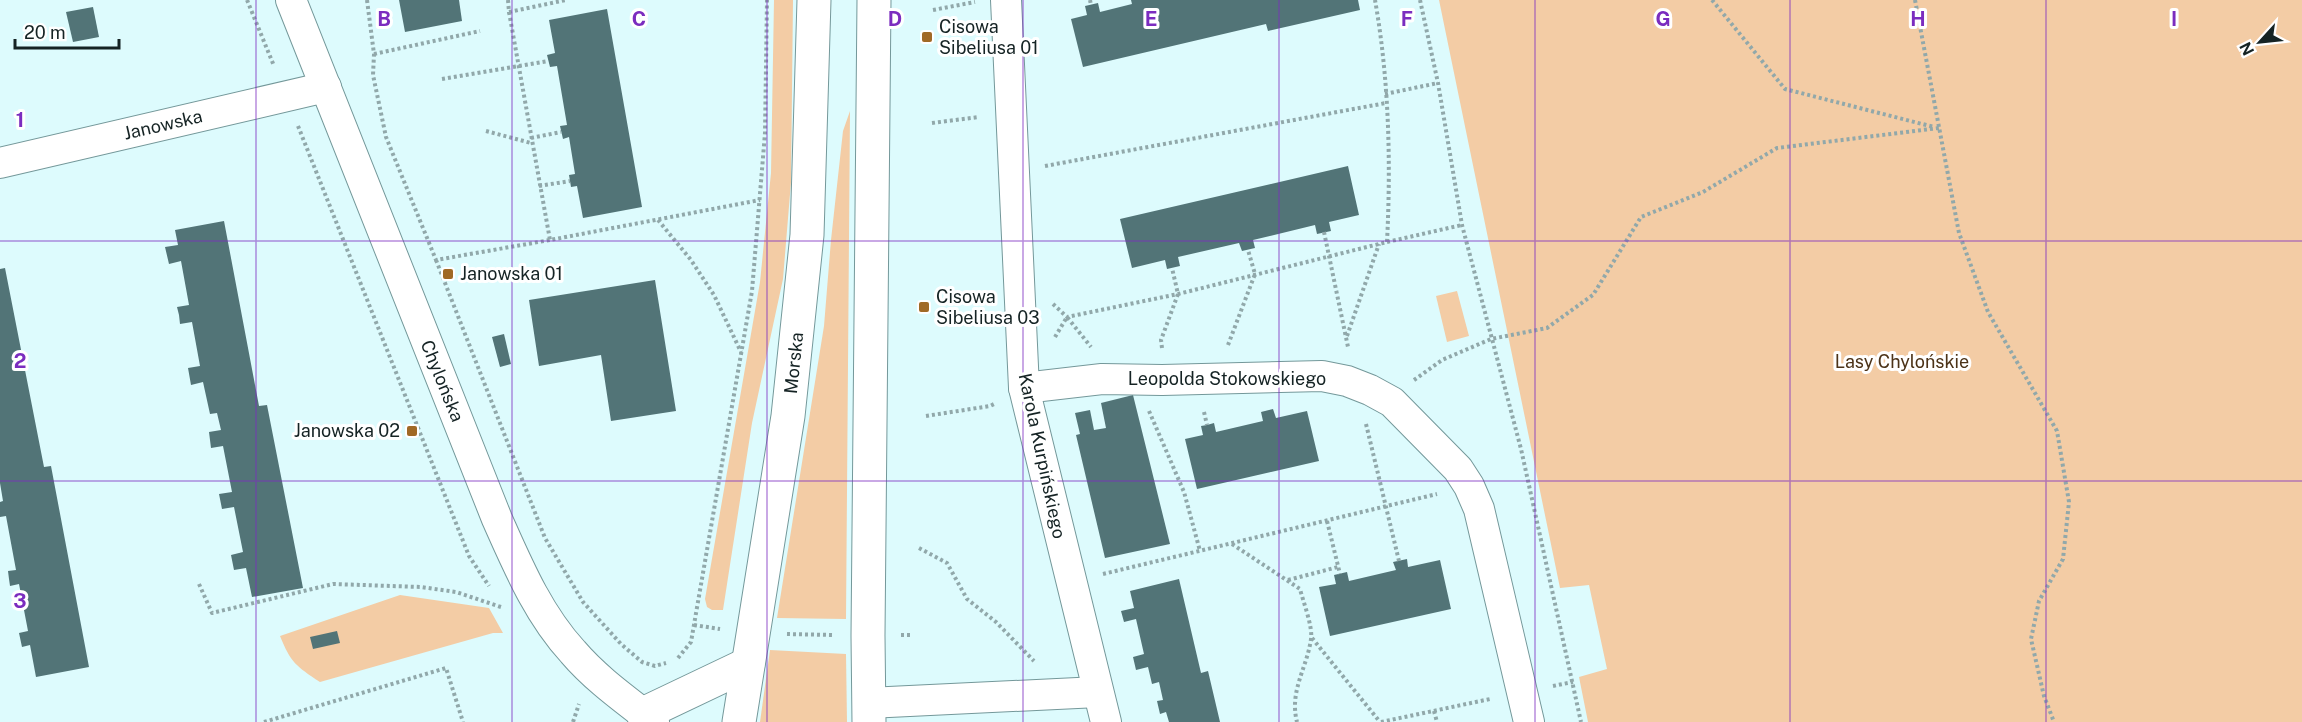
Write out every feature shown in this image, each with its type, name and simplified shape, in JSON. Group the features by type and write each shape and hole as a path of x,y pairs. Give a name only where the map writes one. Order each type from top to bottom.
{"main road":[{"name":"Morska","path":"739,722 788,416 807,235 814,0"},
{"path":"869,712 874,0"},
{"path":"648,718 751,648"}],"street":[{"name":"Chylońska","path":"291,0 489,498 529,589 573,653 648,718"},
{"name":"Karola Kurpińskiego","path":"992,1 1024,388 1106,722"},
{"name":"Janowska","path":"0,163 326,87"},
{"name":"Leopolda Stokowskiego","path":"1024,388 1102,379 1322,376 1347,381 1392,402 1458,468 1479,509 1529,722"},
{"path":"869,712 1098,692"}],"path":[{"path":"247,0 276,74"},
{"path":"367,0 374,54 373,75 386,137 545,538 583,602 621,644 642,662 655,666 675,661 691,642 742,353 752,291 765,133 767,0"},
{"path":"508,0 550,240"},
{"path":"509,12 566,0"},
{"path":"1375,0 1381,35 1386,103 1387,242"},
{"path":"1419,0 1438,83 1462,225 1521,448 1581,722"},
{"path":"1712,0 1785,89 1939,128"},
{"path":"1915,0 1959,233 1988,312 2057,431 2069,502 2063,559 2039,601 2031,639 2044,696 2054,722"},
{"path":"933,10 992,1"},
{"path":"374,54 480,30"},
{"path":"442,79 548,61"},
{"path":"1385,94 1438,83"},
{"path":"1035,168 1386,103"},
{"path":"1419,375 1442,360 1491,339 1547,328 1593,295 1641,217 1703,192 1777,148 1939,128"},
{"path":"486,131 531,140 561,132"},
{"path":"539,186 570,181"},
{"path":"436,260 760,200"},
{"path":"658,220 691,260 714,296 742,353"},
{"path":"1047,298 1067,317 1178,294 1380,243 1462,225"},
{"path":"1347,338 1380,243"},
{"path":"1207,425 1200,392 1215,379 1255,274 1248,250"},
{"path":"926,416 990,406"},
{"path":"1101,574 1469,486"},
{"path":"1327,521 1340,574"},
{"path":"1231,544 1300,589 1312,638 1381,722 1522,692"},
{"path":"919,548 947,563 967,599 996,622 1036,663"},
{"path":"1287,580 1338,567"},
{"path":"199,584 212,613 333,584 421,587 456,592 504,609"},
{"path":"694,626 751,648 868,636 912,635"},
{"path":"1297,722 1295,716 1297,684 1312,638"},
{"path":"264,722 446,668 464,722"},
{"path":"573,722 581,698"},
{"path":"1434,711 1437,722"}],"green space":[{"path":"774,0 793,0 791,182 783,279 752,423 723,610 712,610 707,607 705,599 760,282 771,173"},
{"name":"Lasy Chylońskie","path":"1439,0 2302,0 2302,722 1588,722 1579,677 1607,669 1589,585 1560,588"},
{"path":"850,111 846,619 777,618 824,326 843,131"},
{"path":"1457,291 1469,336 1447,342 1436,296"},
{"path":"400,595 489,608 503,633 493,633 320,682 295,663 280,636"},
{"path":"770,650 846,654 847,722 760,722"}],"building":[{"path":"399,0 459,0 462,21 405,32"},
{"path":"1131,0 1358,0 1360,10 1268,31 1266,24 1083,67 1071,19 1087,15 1085,6 1098,3 1100,12 1132,4"},
{"path":"93,7 99,37 73,42 66,12"},
{"path":"607,9 642,207 583,218 577,186 571,187 569,175 575,174 569,137 563,139 560,126 567,125 557,66 550,67 547,55 555,53 549,20"},
{"path":"1348,166 1359,215 1329,222 1331,231 1317,234 1315,225 1253,240 1255,248 1242,251 1239,243 1178,257 1180,266 1167,269 1165,260 1132,268 1120,219"},
{"path":"224,221 259,406 267,405 303,588 252,597 246,568 234,570 231,555 243,552 234,507 222,509 219,494 232,492 223,446 211,448 209,432 221,430 217,413 210,414 203,382 191,385 188,368 200,366 192,322 180,324 177,307 189,305 181,261 169,264 165,247 178,245 175,230"},
{"path":"5,268 44,467 51,466 89,667 36,677 30,645 22,647 19,633 28,631 19,584 10,586 8,571 16,570 6,516 0,517 0,502 3,501 0,483 0,269"},
{"path":"655,280 676,411 611,421 601,355 539,366 529,300"},
{"path":"504,334 511,364 500,367 492,337"},
{"path":"1133,395 1170,544 1105,558 1076,435 1080,434 1075,413 1090,410 1094,430 1106,428 1101,403"},
{"path":"1273,409 1276,418 1307,411 1319,461 1197,489 1185,439 1203,435 1201,426 1214,423 1216,432 1263,421 1261,412"},
{"path":"1407,559 1408,567 1440,560 1451,609 1330,636 1319,587 1336,584 1334,575 1347,572 1349,581 1396,570 1393,562"},
{"path":"1179,579 1201,673 1208,671 1220,722 1169,722 1166,712 1160,714 1157,701 1163,700 1159,682 1152,684 1148,667 1136,670 1133,657 1144,654 1136,619 1124,622 1121,611 1134,608 1130,591"},
{"path":"337,631 340,643 313,649 310,637"}],"place":[{"name":"Cisowa Sibeliusa 01","path":"927,37"},
{"name":"Janowska 01","path":"448,274"},
{"name":"Cisowa Sibeliusa 03","path":"924,307"},
{"name":"Janowska 02","path":"412,431"}]}
